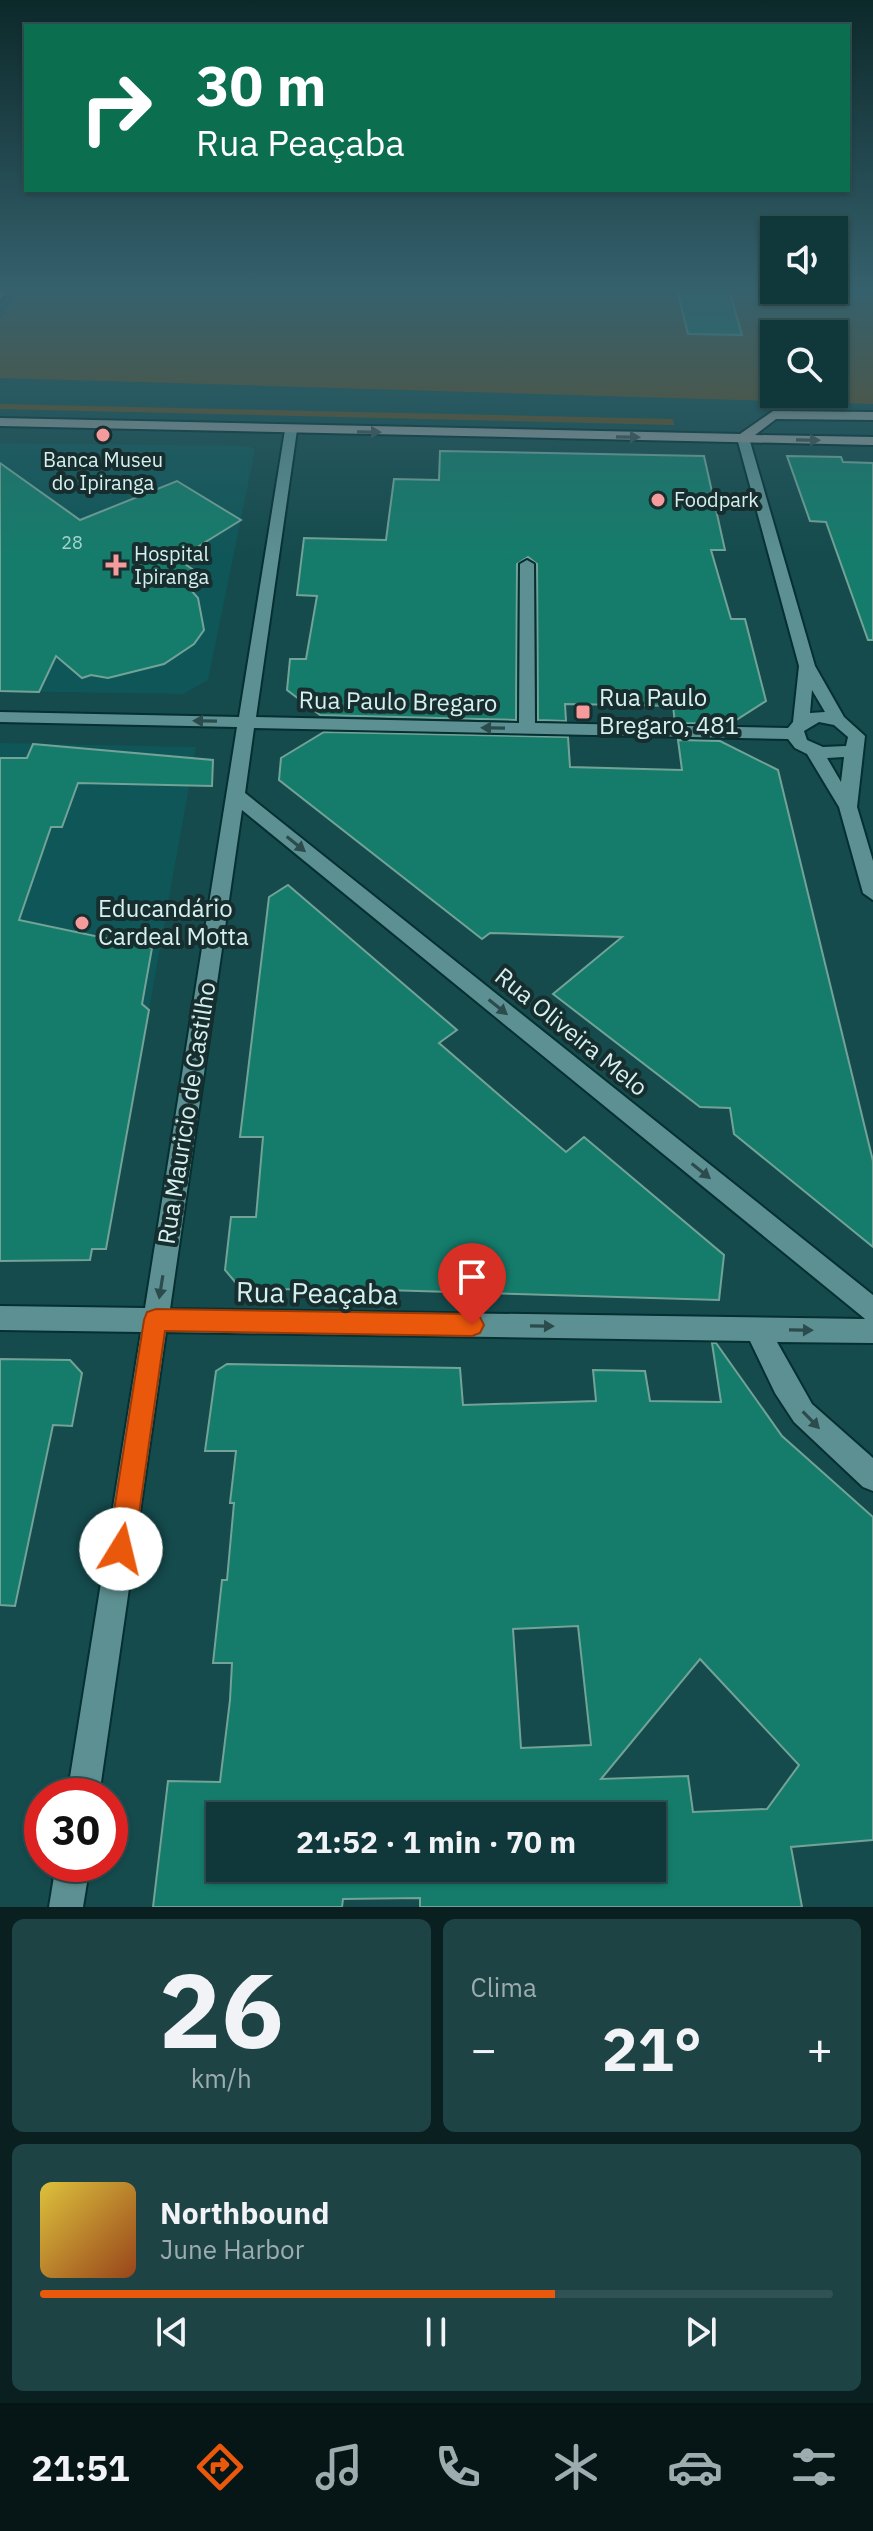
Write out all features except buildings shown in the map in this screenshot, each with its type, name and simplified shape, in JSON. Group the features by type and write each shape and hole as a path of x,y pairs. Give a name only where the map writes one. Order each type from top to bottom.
{"main road":[{"path":"743,438 773,415 873,416"},
{"path":"0,422 873,441"}],"street":[{"name":"Rua Mauricio de Castilho","path":"86,1778 291,430"},
{"path":"743,438 807,666 861,746 848,807"},
{"path":"527,564 527,729"},
{"path":"807,666 798,728 801,745 815,753 837,756 861,746"},
{"name":"Rua Paulo Bregaro","path":"0,717 527,729 798,728 817,716 843,722"},
{"path":"843,722 873,729"},
{"path":"815,753 848,807 873,893"},
{"name":"Rua Oliveira Melo","path":"235,795 873,1310"},
{"name":"Rua Peaçaba","path":"0,1318 873,1331"},
{"path":"757,1329 784,1384 803,1413 873,1477"},
{"path":"66,1907 70,1882"}],"shaded area":[{"path":"33,379 760,379 760,401"},
{"path":"848,379 873,379 873,404 848,403"},
{"path":"0,404 673,419 674,425 0,409"},
{"name":"Hospital Ipiranga","path":"0,443 249,446 255,450 208,680 183,694 0,691"},
{"name":"Educandário Cardeal Motta","path":"0,743 196,747 114,1205 0,1090"}],"place":[{"name":"Banca Museu do Ipiranga","path":"103,435"},
{"name":"Foodpark","path":"658,500"},
{"name":"Hospital Ipiranga","path":"116,565"},
{"name":"Rua Paulo Bregaro, 481","path":"583,712"},
{"name":"Educandário Cardeal Motta","path":"82,923"}],"route":[{"path":"121,1549 156,1320 472,1325"}]}
